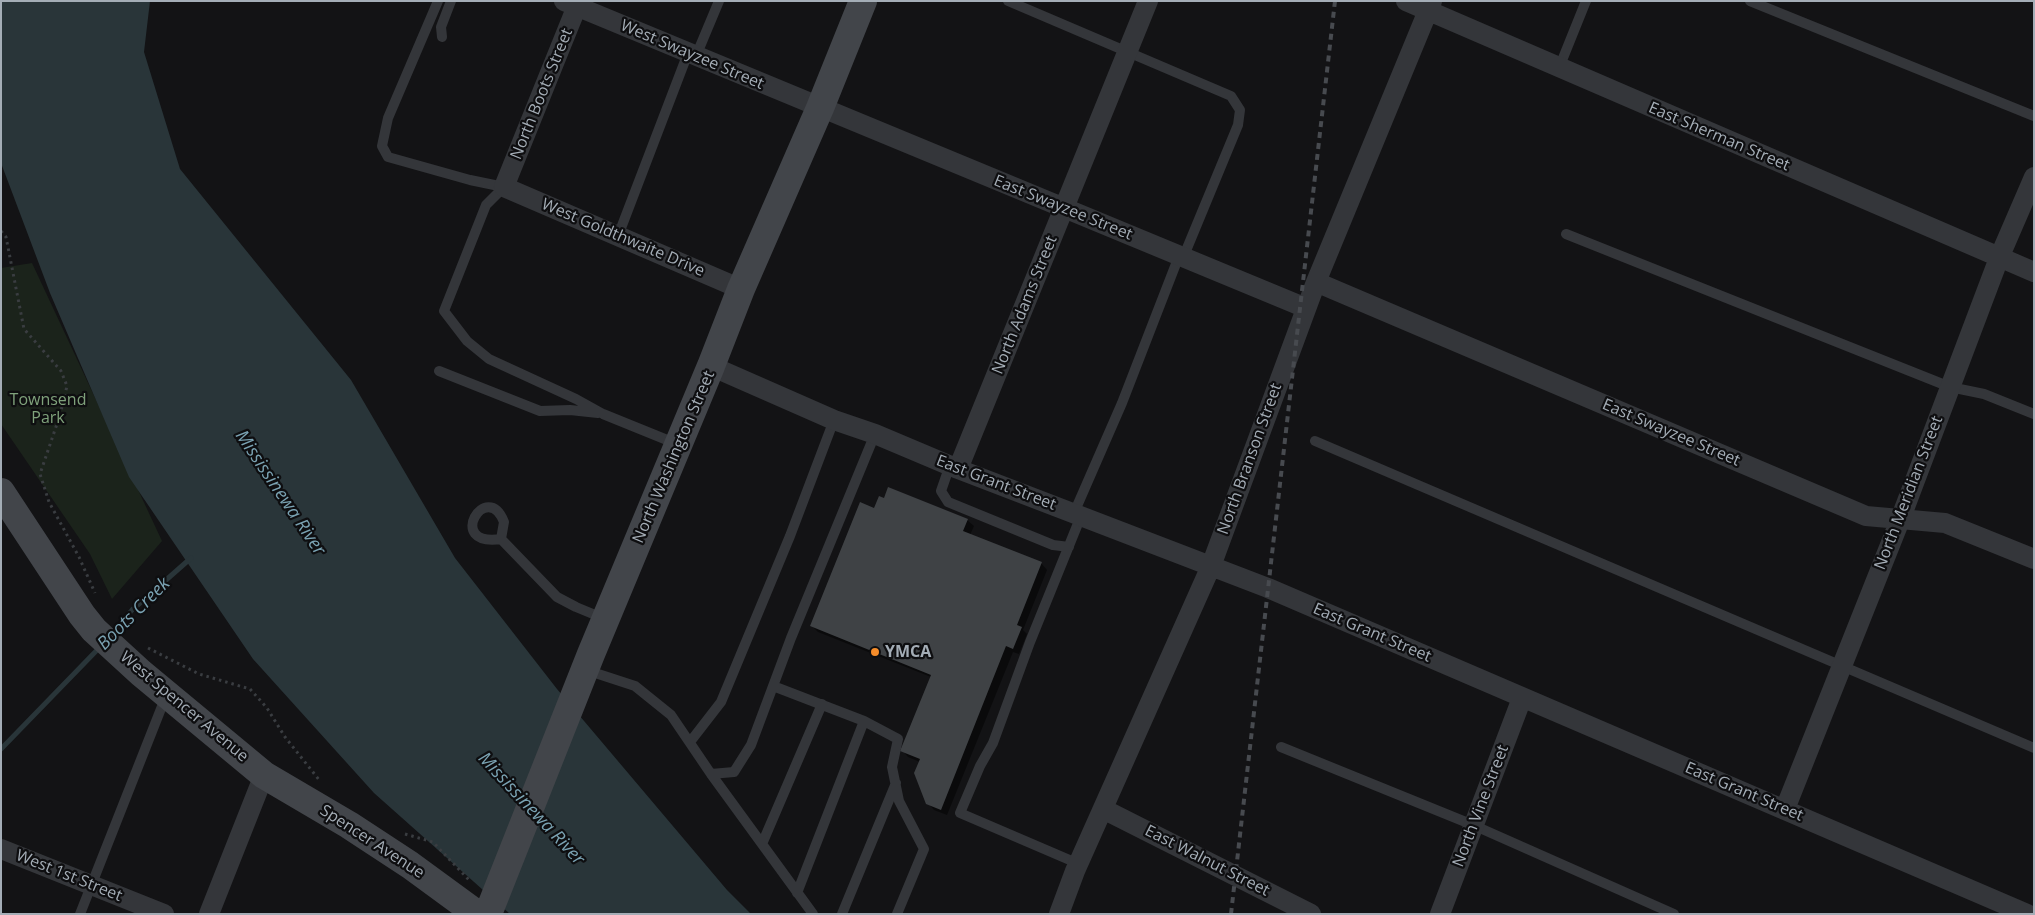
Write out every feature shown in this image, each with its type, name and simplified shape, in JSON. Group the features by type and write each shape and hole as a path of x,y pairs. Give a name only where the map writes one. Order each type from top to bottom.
{"street":[{"name":"North Washington Street","path":"488,914 741,289 820,108 863,1"},
{"name":"North Adams Street","path":"954,467 1064,209 1148,1"},
{"name":"East Sherman Street","path":"1406,1 1430,6 1558,68 2034,272"},
{"name":"North Boots Street","path":"504,187 574,3"},
{"name":"West Swayzee Street","path":"574,3 692,55 820,108"},
{"name":"North Branson Street","path":"1059,914 1079,864 1211,566 1316,282 1430,6"},
{"name":"East Swayzee Street","path":"820,108 1306,308"},
{"name":"North Meridian Street","path":"1785,809 1900,520 1999,258 2034,177"},
{"name":"West Goldthwaite Drive","path":"504,187 741,289"},
{"name":"East Swayzee Street","path":"1316,282 1866,516 1945,523 2034,559"},
{"name":"East Grant Street","path":"711,366 834,420 1268,588 2027,914"},
{"name":"West Spencer Avenue","path":"1,492 72,601 94,630 166,695 264,775"},
{"name":"North Vine Street","path":"1440,914 1522,698"},
{"path":"209,914 264,775"},
{"name":"Spencer Avenue","path":"264,775 349,825 403,860 477,914"},
{"name":"East Walnut Street","path":"1104,809 1311,914"},
{"name":"West 1st Street","path":"1,849 164,914"}],"lane":[{"path":"438,1 388,118 382,146 388,157 470,180 504,187"},
{"path":"442,37 440,27 451,1"},
{"path":"618,236 692,55 719,1"},
{"path":"1558,68 1586,1"},
{"path":"1750,1 2034,116"},
{"path":"1015,3 1231,96 1240,110 1238,125 1181,257 1078,515 1069,547 1030,642 993,743 980,766 960,813 1079,864"},
{"path":"504,187 486,205 444,311 467,341 489,359 604,414 678,445"},
{"path":"1566,234 1950,387 1984,394 2034,414"},
{"path":"439,371 540,411 570,410 604,414"},
{"path":"690,742 720,702 790,536 834,420"},
{"path":"711,774 734,772 751,745 874,434"},
{"path":"1315,441 2034,748"},
{"path":"954,467 940,491 948,502 1053,545 1069,547"},
{"path":"501,539 557,596 576,607 606,620"},
{"path":"582,678 635,686 671,714 711,774 814,914"},
{"path":"773,686 864,721 898,739 892,767 899,801 924,849 897,914"},
{"path":"80,914 166,695"},
{"path":"762,844 822,704"},
{"path":"797,892 864,721"},
{"path":"1280,747 1473,825 1674,914"},
{"path":"842,914 896,783"}],"path":[{"path":"1,231 6,237 24,329 61,371 67,386 60,416 40,474 49,502 79,558 98,600"},
{"path":"144,646 199,674 250,689 267,708 285,737 319,780 326,785"},
{"path":"398,832 433,842 472,882"}],"green space":[{"name":"Townsend Park","path":"32,263 162,541 112,599 90,554 1,424 1,268"}],"water":[{"name":"Mississinewa River","path":"1,1 150,1 144,52 180,169 351,380 455,558 557,689 727,890 751,914 510,914 374,793 253,659 129,477 50,293 1,163"}],"building":[{"path":"888,487 968,519 963,531 1042,562 1017,625 1022,627 1013,649 1006,646 941,810 926,804 914,773 920,759 900,751 931,675 810,626 860,502 874,508 879,496 884,498"}],"waterway":[{"name":"Boots Creek","path":"111,635 132,610 191,558"},
{"name":"Boots Creek","path":"1,749 100,647"}],"railway":[{"path":"1231,914 1335,1"}],"place":[{"name":"YMCA","path":"875,652"}]}
